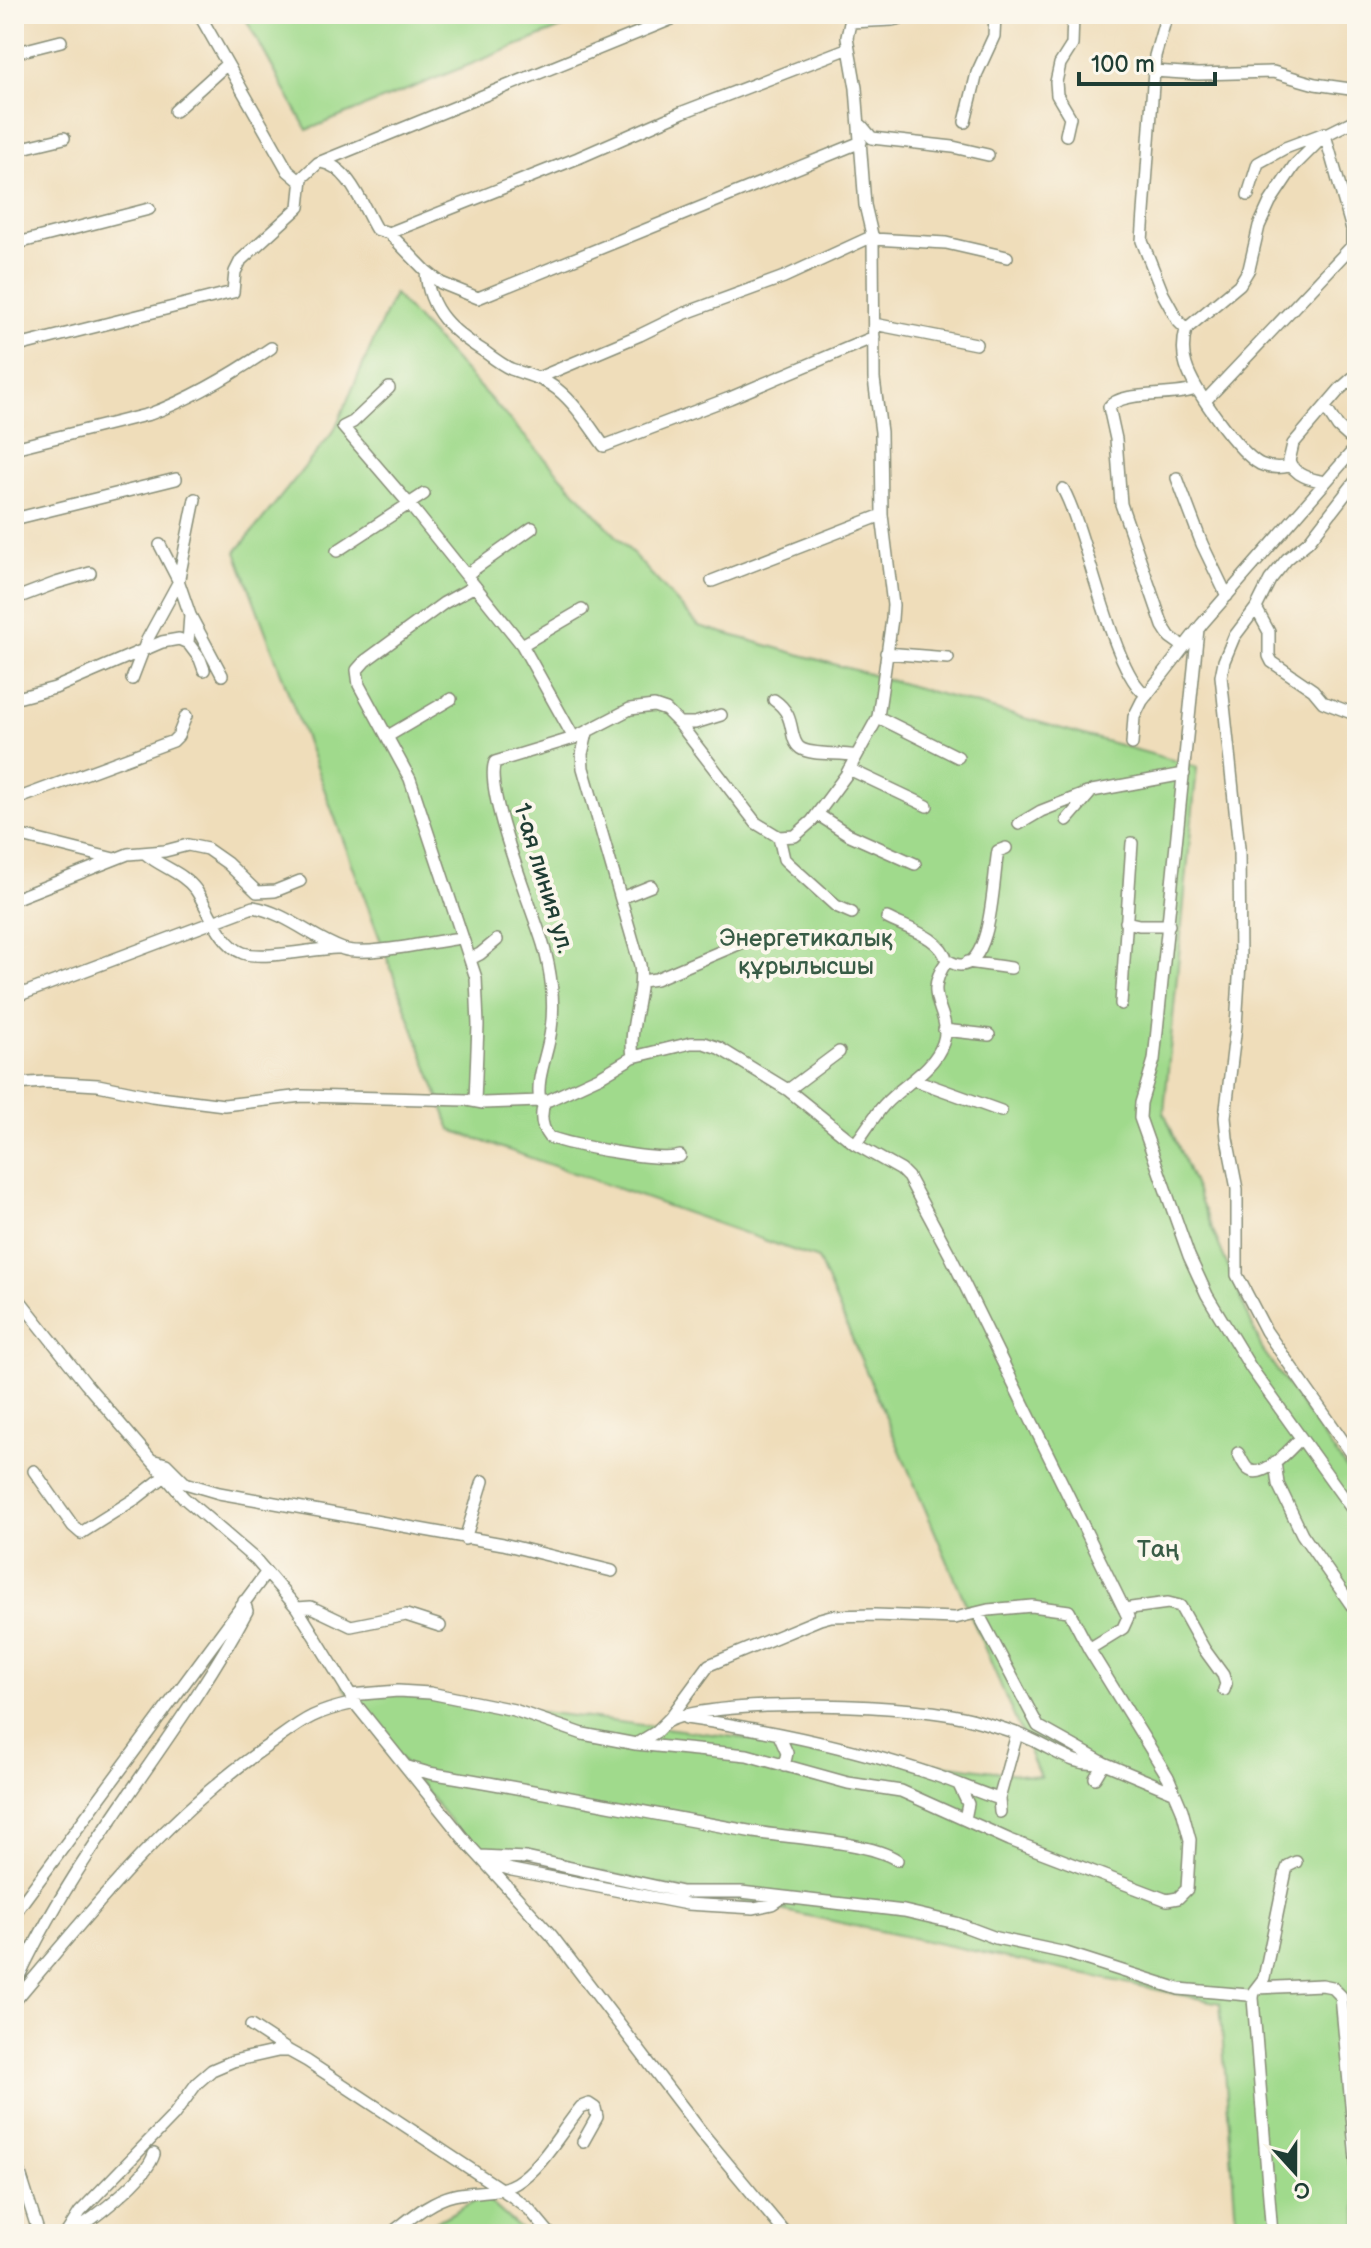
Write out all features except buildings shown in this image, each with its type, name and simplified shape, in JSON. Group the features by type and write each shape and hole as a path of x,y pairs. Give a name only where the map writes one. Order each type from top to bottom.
{"street":[{"path":"199,14 288,171 301,182"},
{"path":"14,347 233,292 235,272 241,260 299,207 301,182 309,169 684,14"},
{"path":"389,388 353,422 343,427 522,645 574,738 640,706 660,707 679,723 744,809 765,830 779,837 795,836 817,814 849,769 878,717 893,605 882,515 882,460 874,379 873,238 865,205 860,122 849,48 851,18 892,20 920,14"},
{"path":"965,122 977,73 994,36 995,14"},
{"path":"1066,135 1070,117 1057,95 1056,82 1060,64 1072,45 1073,14"},
{"path":"1167,14 1157,44 1154,71 1142,241 1163,294 1186,329"},
{"path":"14,53 61,41"},
{"path":"389,233 578,158 683,112 849,48"},
{"path":"175,111 227,64"},
{"path":"1154,71 1198,74 1273,72 1315,84 1357,90"},
{"path":"1248,195 1258,163 1285,148 1329,133 1357,119"},
{"path":"860,122 872,138 953,147 988,155"},
{"path":"1325,482 1304,477 1290,466 1271,467 1254,460 1196,389 1184,362 1183,347 1186,329 1240,284 1249,269 1259,226 1276,190 1294,166 1329,133"},
{"path":"1205,401 1352,246 1352,229 1329,133"},
{"path":"14,150 64,138"},
{"path":"321,162 336,167 352,186 376,229 389,233 441,283 478,298 861,142"},
{"path":"14,244 149,209"},
{"path":"538,378 683,314 784,277 873,238 946,243 1007,257"},
{"path":"426,271 426,286 436,311 454,331 509,368 538,378 565,396 604,446 730,398 874,337"},
{"path":"874,324 976,344"},
{"path":"14,448 172,406 241,369 271,348"},
{"path":"1290,466 1293,444 1357,374"},
{"path":"1184,647 1170,637 1163,626 1121,504 1116,439 1109,407 1113,401 1122,398 1177,394 1196,389"},
{"path":"1132,744 1134,717 1147,695 1198,629 1357,445 1338,427 1325,407"},
{"path":"1177,478 1202,544 1227,596"},
{"path":"14,519 176,479"},
{"path":"1357,479 1309,541 1287,559 1270,580 1256,608 1234,637 1221,676 1239,848 1240,963 1225,1117 1237,1189 1237,1275 1266,1331 1353,1446 1357,1461"},
{"path":"1063,489 1087,550 1124,663 1135,687 1147,695"},
{"path":"337,551 424,494"},
{"path":"132,679 142,649 178,583 195,499"},
{"path":"712,581 882,515"},
{"path":"466,575 532,528"},
{"path":"160,545 190,615 222,675"},
{"path":"14,599 90,573"},
{"path":"475,586 444,603 357,670 359,685 410,779 476,978 475,1101"},
{"path":"1256,608 1269,632 1272,662 1313,690 1323,702 1357,715"},
{"path":"522,645 582,610"},
{"path":"188,643 190,615"},
{"path":"1198,629 1154,1060 1141,1103 1140,1118 1189,1256 1207,1295 1251,1368 1357,1516"},
{"path":"21,697 55,688 142,649 179,639 188,643 204,670"},
{"path":"886,653 948,658"},
{"path":"388,736 451,699"},
{"path":"774,700 787,711 797,746 803,750 856,756"},
{"path":"679,723 695,723 721,715"},
{"path":"14,800 173,741 186,716"},
{"path":"878,717 958,757"},
{"path":"587,733 582,754 583,768 635,945 642,981 632,1037 633,1057"},
{"name":"1-ая линия ул.","path":"574,738 495,762 493,771 499,807 544,946 550,977 552,1028 539,1085 543,1101 541,1119 549,1137 648,1157 667,1159 680,1156"},
{"path":"849,769 927,806"},
{"path":"1019,824 1041,811 1087,793 1184,774"},
{"path":"1067,820 1087,793"},
{"path":"817,814 848,834 915,864"},
{"path":"14,834 114,859"},
{"path":"779,837 784,859 836,906 852,913"},
{"path":"1121,1004 1132,843"},
{"path":"14,899 128,854 146,854 188,845 198,845 227,863 257,892 275,891 300,881"},
{"path":"887,918 940,946 947,961 960,965 968,962 978,955 982,944 991,908 998,851 1006,848"},
{"path":"146,854 191,885 213,921 237,950 246,955 342,948 362,952 462,938"},
{"path":"621,898 651,886"},
{"path":"14,997 246,908 267,910 342,948"},
{"path":"1126,922 1169,925"},
{"path":"470,959 497,940"},
{"path":"642,981 656,979 748,940"},
{"path":"855,1144 884,1104 915,1080 940,1048 944,1030 935,983 947,961"},
{"path":"968,962 1011,968"},
{"path":"944,1030 989,1035"},
{"path":"14,1084 98,1085 224,1105 302,1096 543,1101 601,1076 633,1057 691,1043 719,1048 788,1090 855,1144 895,1165 908,1177 950,1255 1128,1617 1126,1625 1089,1649"},
{"path":"788,1090 839,1052"},
{"path":"915,1080 1001,1111"},
{"path":"14,1293 86,1384 184,1498 240,1545 297,1608 352,1699 480,1858 546,1928 721,2157 786,2234"},
{"path":"1238,1453 1254,1472 1268,1469 1300,1439"},
{"path":"153,1460 166,1464 179,1480 194,1487 559,1556 612,1571"},
{"path":"1275,1462 1278,1484 1302,1534 1357,1613"},
{"path":"34,1471 81,1533 165,1476"},
{"path":"465,1539 483,1481"},
{"path":"14,1914 266,1573"},
{"path":"14,1987 37,1938 73,1875 124,1798 175,1731 235,1633 247,1611 244,1601"},
{"path":"1124,1609 1168,1603 1180,1606 1223,1675 1224,1690"},
{"path":"297,1608 311,1607 351,1626 406,1615 440,1626"},
{"path":"14,2002 132,1863 216,1784 312,1714 352,1699 398,1691 430,1693 506,1708 583,1734 636,1744 731,1752 848,1783 901,1791 1060,1859 1172,1899 1187,1889 1190,1840 1173,1792 1162,1767 1065,1609 1023,1607 955,1618 862,1615 820,1619 709,1665 666,1722"},
{"path":"978,1613 1038,1726 1104,1763 1173,1792"},
{"path":"636,1744 678,1717 760,1707 848,1706 964,1716 1017,1734 1080,1763 1104,1763"},
{"path":"678,1717 779,1735 870,1757 959,1784 999,1805 1017,1734"},
{"path":"779,1735 787,1753 784,1766"},
{"path":"1095,1778 1104,1763"},
{"path":"407,1767 744,1830 862,1848 889,1854 897,1860"},
{"path":"959,1784 968,1804 965,1819"},
{"path":"480,1858 526,1858 668,1890 741,1892 926,1916 996,1938 1082,1958 1179,1989 1242,1994 1322,1985 1332,1987 1341,1996 1357,2170"},
{"path":"480,1858 512,1870 680,1903 754,1908 772,1904 781,1898"},
{"path":"1272,2234 1255,1993 1264,1978 1286,1871 1296,1862"},
{"path":"668,1890 680,1903"},
{"path":"251,2026 499,2188 529,2209 550,2234"},
{"path":"67,2234 80,2212 173,2116 205,2075 233,2061 289,2051"},
{"path":"390,2234 427,2205 470,2191 514,2185 581,2107 589,2104 595,2108 597,2117 583,2142"},
{"path":"67,2234 110,2204 140,2175 154,2154"},
{"path":"14,2155 39,2234"},
{"path":"1352,2234 1357,2230"}],"green space":[{"path":"243,14 596,14 307,130"},
{"path":"394,294 699,626 1197,767 1164,1112 1262,1349 1357,1484 1357,2234 1237,2234 1220,2003 468,1844 343,1686 1040,1777 818,1259 451,1130 236,552 334,431"},
{"path":"483,2196 526,2234 414,2234"}],"park label":[{"name":"Энергетикалық құрылысшы","path":"806,952"},
{"name":"Таң","path":"1158,1549"}]}
